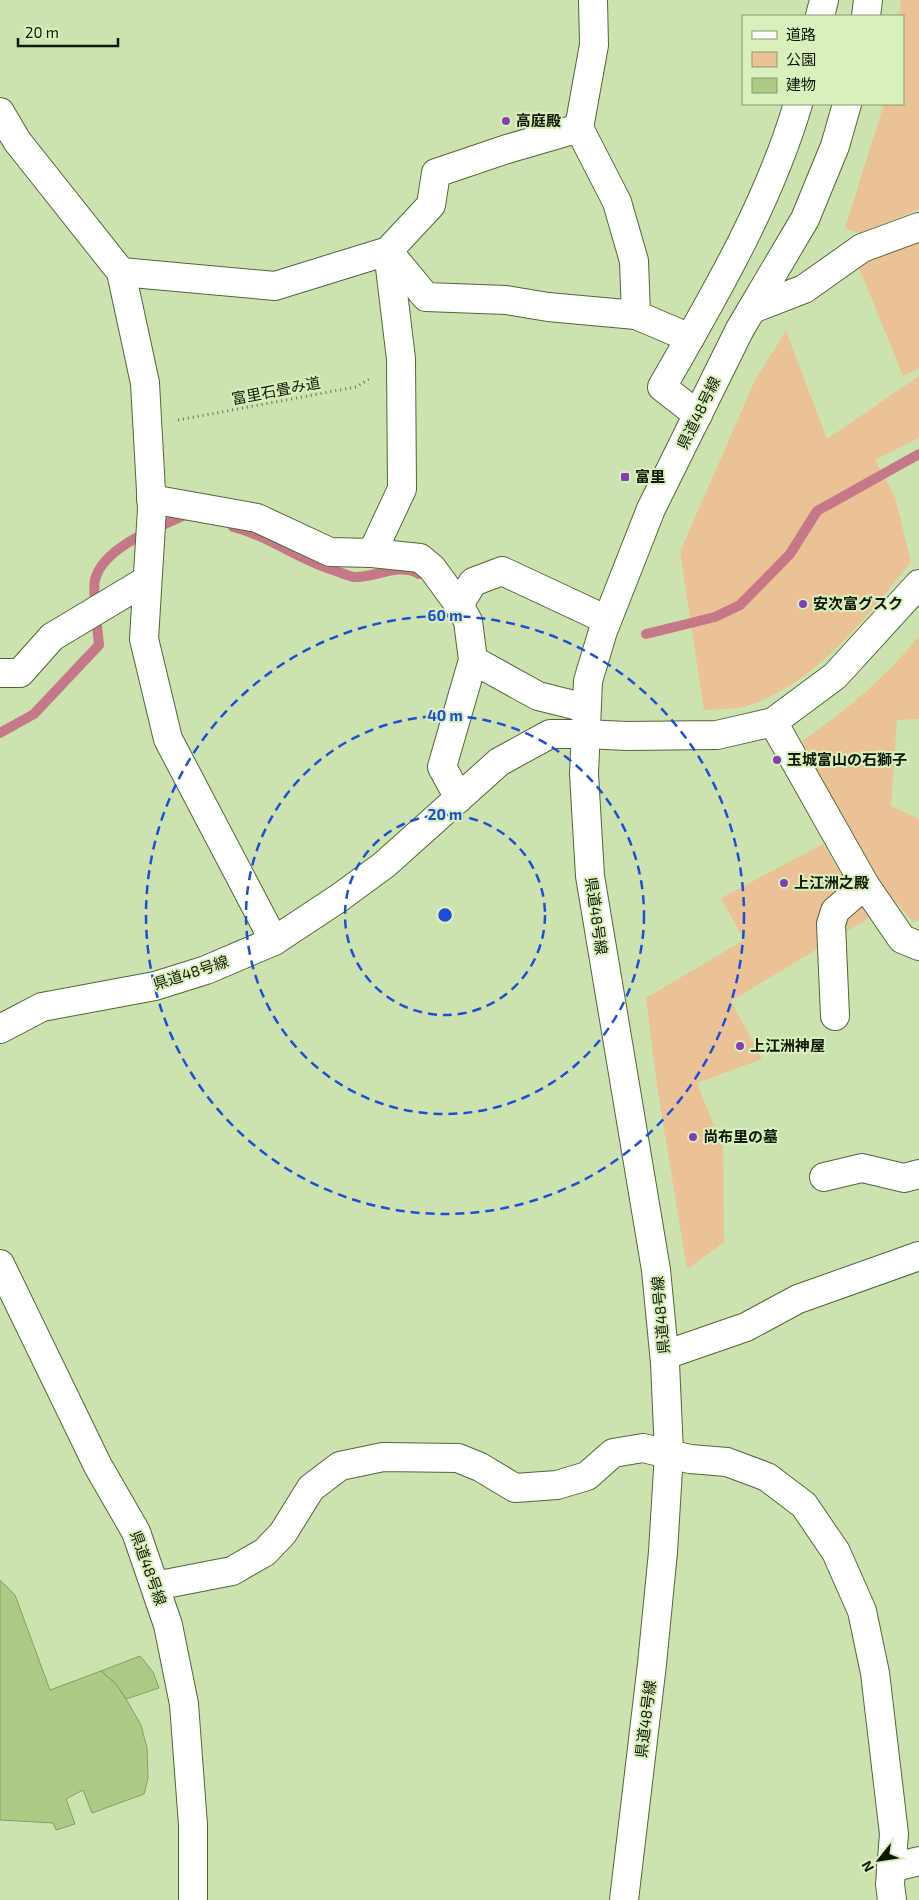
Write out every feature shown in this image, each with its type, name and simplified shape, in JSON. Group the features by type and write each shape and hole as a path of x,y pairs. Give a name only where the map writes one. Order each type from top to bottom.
{"street":[{"path":"593,0 594,45 579,128 617,202 634,261 636,315"},
{"path":"820,15 824,0"},
{"path":"866,15 868,0"},
{"path":"698,415 662,387 753,222 786,146 798,105"},
{"name":"県道48号線","path":"624,1900 652,1664 663,1552 668,1453 665,1354 656,1270 590,876 584,774 584,734 588,681 607,620 651,509 740,329 805,219 835,146 847,105"},
{"path":"0,112 18,141 121,272 145,383 152,504 144,639 168,739 274,941"},
{"path":"121,272 275,286 388,251 431,205 436,173 507,149 579,128"},
{"path":"752,309 804,289 862,248 919,227"},
{"path":"388,251 426,297 506,300 548,307 636,315 690,338"},
{"path":"372,554 402,489 401,359 388,251"},
{"path":"152,504 257,518 330,552 420,558 432,568 464,613 472,658 442,767 459,798"},
{"path":"0,673 20,673 52,638 117,598 148,568"},
{"path":"464,613 473,582 502,571 607,620"},
{"path":"584,734 627,736 717,735 774,722 834,676 919,584"},
{"path":"472,658 538,696 586,708"},
{"path":"774,722 865,885 902,940 919,946"},
{"name":"県道48号線","path":"0,1029 42,1007 155,986 206,970 274,941 339,898 384,865 498,762 550,734 584,734"},
{"path":"836,1016 831,924 835,911 865,885"},
{"path":"824,1177 862,1168 904,1178 919,1174"},
{"path":"665,1354 746,1327 798,1299 919,1256"},
{"name":"県道48号線","path":"0,1264 98,1466 136,1532 170,1631 184,1704 193,1825 193,1900"},
{"path":"155,1586 232,1571 265,1552 283,1533 311,1488 340,1466 383,1457 458,1458 480,1467 515,1488 557,1485 587,1476 614,1452 643,1448 690,1459 727,1462 767,1477 804,1505 836,1552 862,1610 875,1673 894,1834 891,1868 892,1900"},
{"path":"891,1868 919,1861"}],"path":[{"name":"富里石畳み道","path":"147,426 356,387 401,359"}],"green space":[{"path":"901,0 919,0 919,209 860,234 845,228 884,105 904,105 904,15 899,15"},
{"path":"919,240 919,368 903,376 858,265"},
{"path":"786,331 827,439 919,376 919,438 875,460 895,497 911,562 840,645 798,680 775,694 745,707 704,710 680,552 755,380"},
{"path":"919,636 919,719 897,720 891,806 919,819 919,920 913,922 875,877 802,741 865,693"},
{"path":"823,844 869,918 731,1001 762,1059 697,1083 723,1148 724,1242 687,1269 657,1086 646,998 744,940 721,898"}],"building":[{"path":"0,1580 15,1595 50,1690 101,1671 116,1684 141,1725 147,1748 148,1778 144,1794 92,1813 83,1790 66,1799 75,1824 56,1830 53,1823 0,1820"},
{"path":"140,1656 153,1672 159,1688 126,1699 116,1684 101,1671"}],"waterway":[{"path":"646,634 715,617 740,605 790,554 817,511 919,454"},
{"path":"0,733 34,714 99,645 94,585 100,568 108,558 132,540 185,515 190,516"},
{"path":"233,527 260,536 323,567 350,576 362,577 396,570 412,571 419,574"}],"place":[{"name":"高庭殿","path":"506,121"},
{"name":"富里","path":"625,477"},
{"name":"安次富グスク","path":"803,604"},
{"name":"玉城富山の石獅子","path":"777,760"},
{"name":"上江洲之殿","path":"784,883"},
{"name":"上江洲神屋","path":"740,1046"},
{"name":"尚布里の墓","path":"693,1137"}]}
